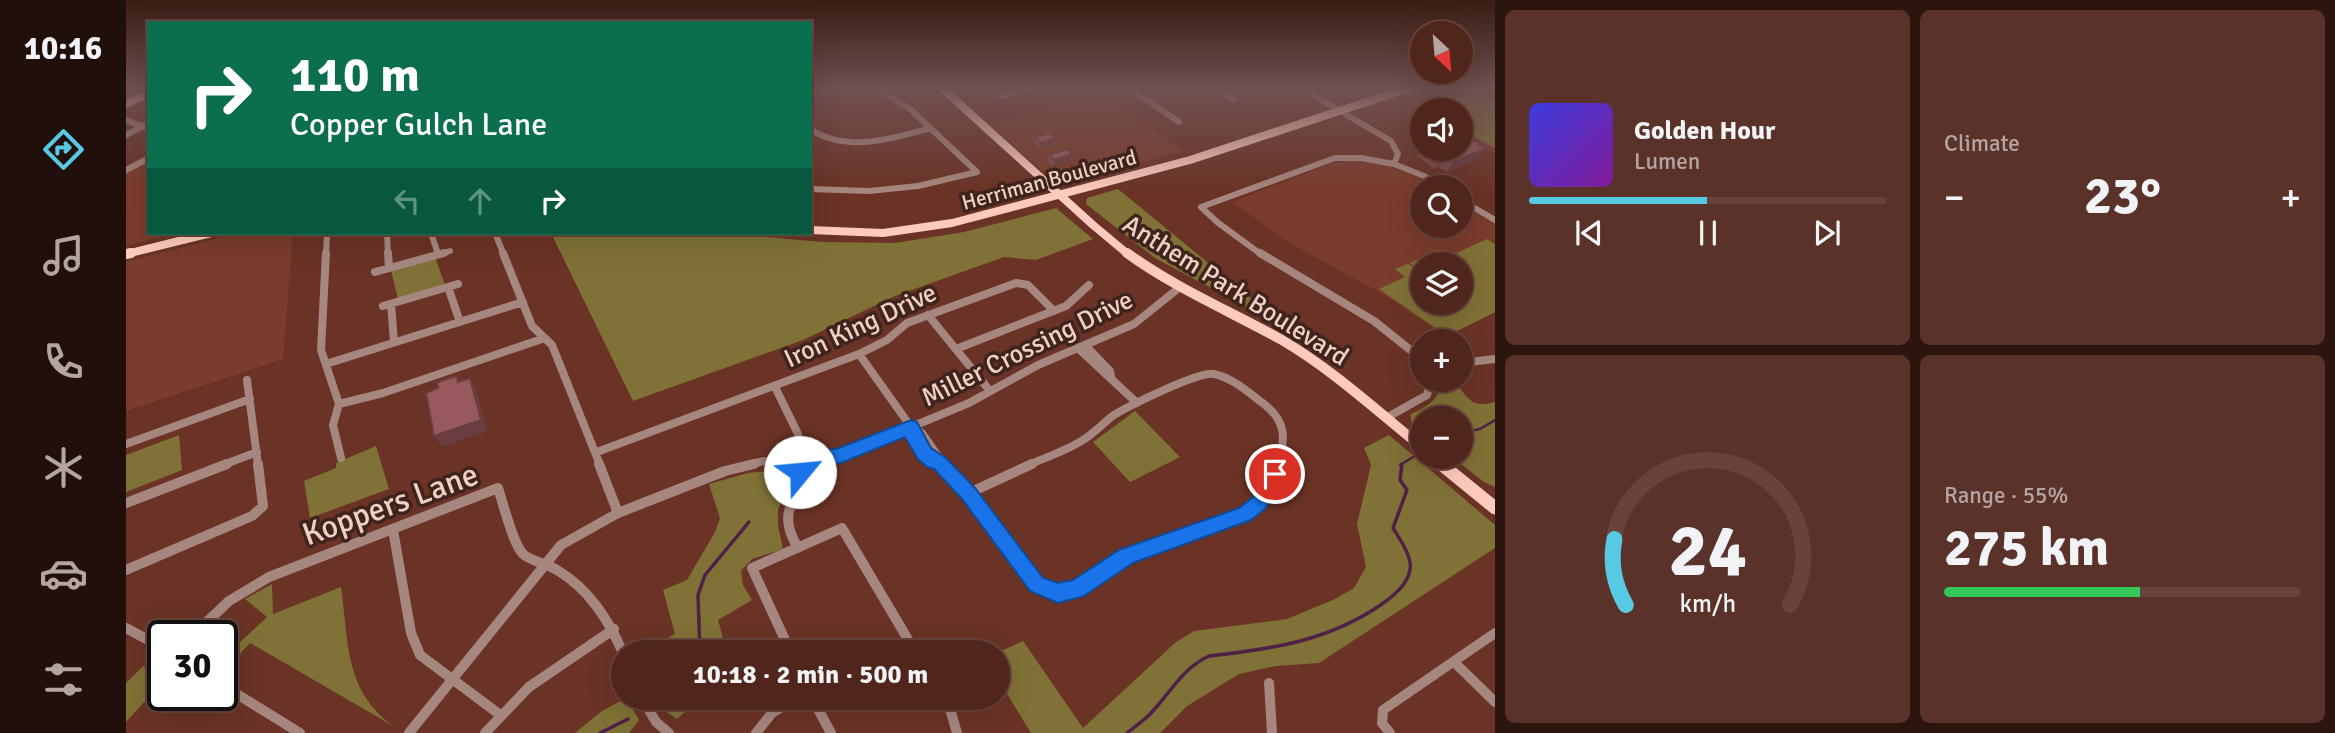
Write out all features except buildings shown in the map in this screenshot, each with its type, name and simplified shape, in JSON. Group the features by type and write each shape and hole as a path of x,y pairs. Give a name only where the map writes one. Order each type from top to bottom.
{"main road":[{"name":"Anthem Park Boulevard","path":"980,122 1130,255 1180,287 1283,341 1324,368 1410,438"},
{"name":"Herriman Boulevard","path":"812,230 883,233 952,223 1190,160 1307,122"},
{"path":"126,254 203,235"},
{"path":"1449,469 1493,502"}],"street":[{"path":"812,189 869,191 918,186 978,172 925,122"},
{"path":"1360,122 1391,141 1398,154 1394,164"},
{"path":"126,135 145,128"},
{"path":"812,131 838,141 866,142 898,138 931,128"},
{"path":"1410,348 1356,307 1263,255 1208,215 1202,207 1335,158 1361,158 1394,164 1422,175"},
{"path":"126,170 147,159"},
{"path":"1473,207 1495,220"},
{"path":"327,235 321,350 335,401 339,404"},
{"path":"387,235 389,268"},
{"path":"432,235 438,254"},
{"path":"496,235 532,326 552,345 597,452 618,513"},
{"path":"375,272 450,251"},
{"name":"Iron King Drive","path":"597,452 859,354 887,340 906,323 1016,283 1028,285 1054,311"},
{"path":"394,342 387,305 458,284"},
{"path":"956,349 1066,306 1089,285"},
{"path":"448,287 460,322"},
{"name":"Miller Crossing Drive","path":"409,733 546,562 561,545 585,529 618,513 725,471 765,461 801,462 841,456 911,427 990,391 1038,365 1134,324 1180,287"},
{"path":"326,364 523,302"},
{"path":"928,315 990,391"},
{"path":"341,458 331,425 339,404 383,393 545,338"},
{"path":"1082,348 1103,374 1111,377 1137,403"},
{"path":"859,354 911,427 913,436 925,453 969,493 1037,584 1048,591 1068,592 1126,556 1236,518 1260,503 1268,491 1284,446 1285,434 1281,423 1270,409 1245,390 1216,374 1200,374 1112,416 1085,439 969,493"},
{"path":"1473,362 1495,359"},
{"path":"126,570 259,512 263,501 247,380"},
{"path":"775,387 798,430 801,462 799,488 787,510 788,531 798,548"},
{"path":"1386,418 1427,395 1428,392"},
{"path":"126,444 250,399"},
{"path":"126,503 257,452"},
{"name":"Koppers Lane","path":"209,620 229,601 269,577 498,488 510,526 523,554 546,562 598,603 618,640"},
{"path":"785,640 752,568 842,528 908,640"},
{"path":"393,530 411,633 420,655 499,714"},
{"path":"126,628 147,639"},
{"path":"485,733 525,687 614,629"},
{"path":"1390,733 1381,718 1383,710 1495,633"},
{"path":"1454,662 1495,702"},
{"path":"1269,684 1272,733"},
{"path":"238,695 300,733"},
{"path":"649,710 656,722 669,733"},
{"path":"756,733 777,710"},
{"path":"819,710 831,733"},
{"path":"950,710 957,733"}],"shaded area":[{"path":"1141,122 1184,151 1060,186 989,124"},
{"path":"1473,122 1495,122 1495,153 1473,141"},
{"path":"1473,122 1495,122 1495,148 1473,136"},
{"path":"147,158 147,235 169,235 126,246 126,170"},
{"path":"1353,160 1385,165 1412,175 1410,175 1410,238 1473,238 1473,209 1495,222 1495,313 1462,329 1434,329 1414,315 1473,315 1473,252 1410,252 1410,312 1383,294 1293,245 1232,202 1330,164"},
{"path":"1118,189 1294,332 1155,258 1086,204 1087,198"},
{"path":"1056,208 1093,239 1036,260 1004,257 895,296 803,340 633,401 552,235 744,235 822,242 895,243 964,232"},
{"path":"230,235 293,235 283,359 126,411 126,262"},
{"path":"1487,239 1495,244 1495,312 1461,329 1437,329 1417,315 1473,315 1473,252 1459,252"},
{"path":"435,257 445,285 398,299 391,270"},
{"path":"1408,264 1410,310 1379,289 1405,277 1395,269"},
{"path":"1438,392 1463,392 1475,403 1495,402 1495,487 1467,469 1473,469 1473,406 1425,406"},
{"path":"1135,411 1180,457 1130,482 1093,442"},
{"path":"179,435 182,470 126,492 126,455"},
{"path":"1389,435 1410,453 1410,469 1429,469 1495,525 1495,548 1319,663 1276,666 1239,674 1187,706 1160,733 1031,733 1010,699 1010,647 1023,641 1083,728 1176,642 1194,631 1287,619 1354,588 1366,567 1357,524 1371,465 1364,448"},
{"path":"376,446 389,489 310,518 304,481 336,468 336,463"},
{"path":"782,470 791,473 793,480 778,509 778,526 783,549 752,559 741,571 743,585 752,600 718,620 723,640 664,640 675,634 663,590 687,580 715,532 720,518 709,484 748,473"},
{"path":"272,584 273,614 341,587 348,647 358,682 378,713 395,727 250,643 238,656 238,644 267,617 245,599"},
{"path":"143,666 147,668 147,699 126,722 126,683"},
{"path":"611,706 611,710 633,710 639,720 629,733 575,733"},
{"path":"666,710 687,710 677,719"}],"waterway":[{"path":"1473,430 1495,420"},
{"path":"1400,465 1410,459"},
{"path":"1127,733 1149,715 1176,682 1199,661 1209,656 1277,646 1321,635 1362,617 1397,592 1406,581 1410,569 1407,553 1393,528 1407,490 1400,480 1402,464"},
{"path":"700,640 698,595 705,575 749,522"},
{"path":"600,733 628,719"}],"route":[{"path":"800,472 801,462 841,456 911,427 913,436 925,453 969,493 1022,568 1037,584 1048,591 1058,593 1077,589 1126,556 1245,514 1260,503 1275,474"}]}
